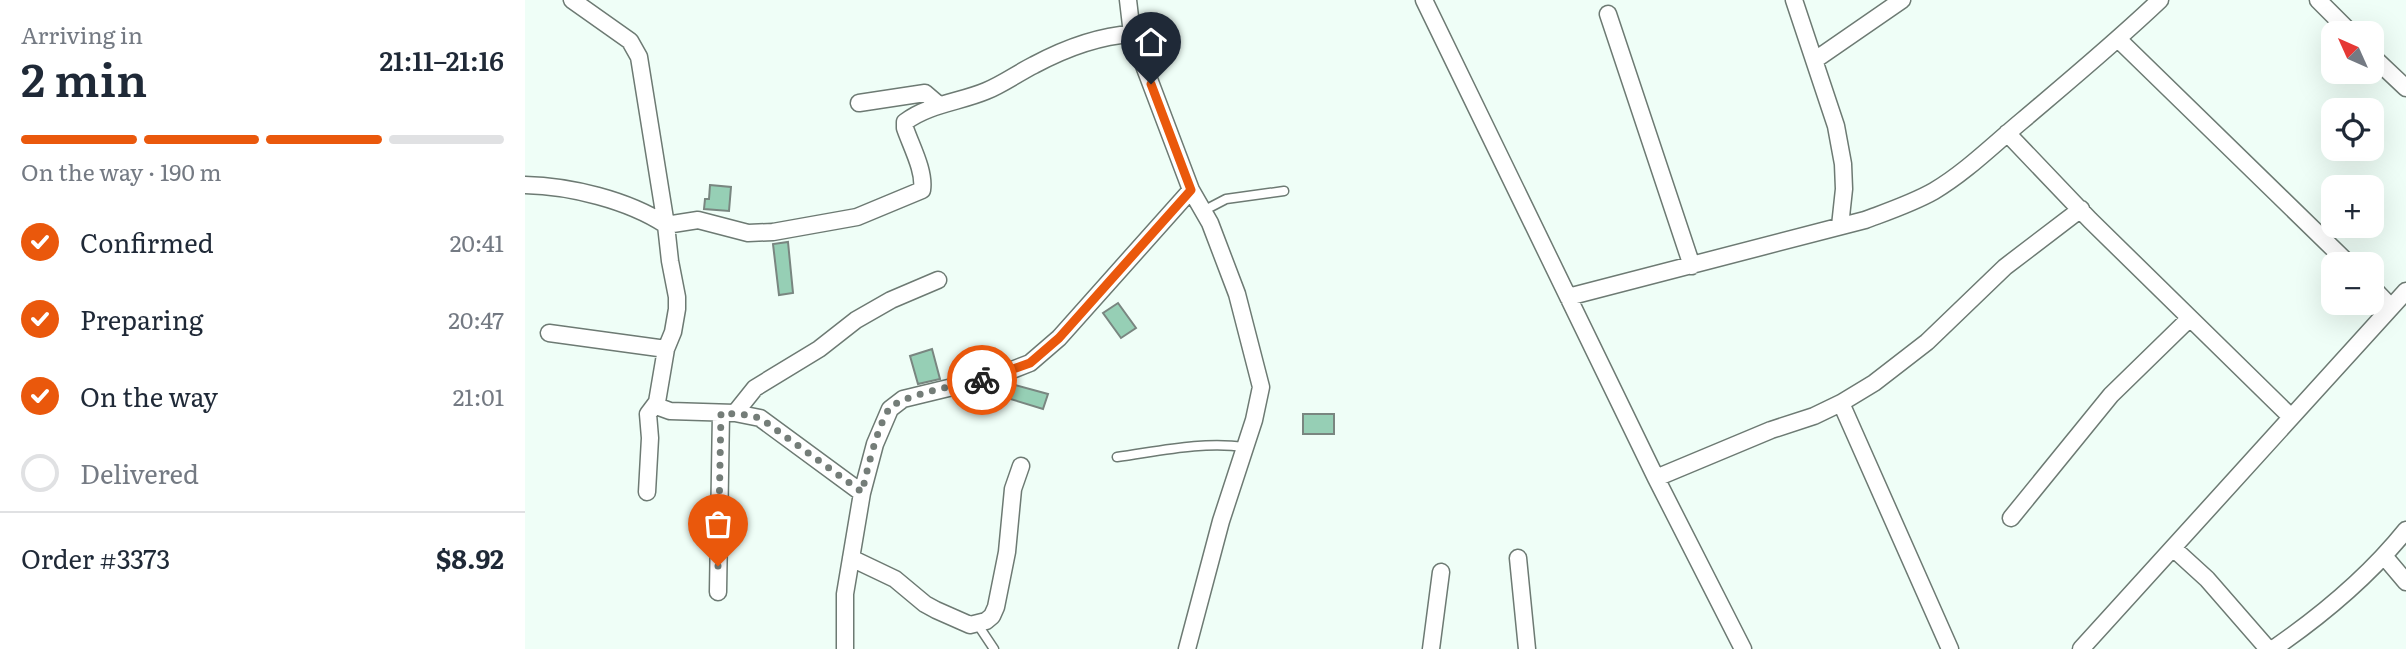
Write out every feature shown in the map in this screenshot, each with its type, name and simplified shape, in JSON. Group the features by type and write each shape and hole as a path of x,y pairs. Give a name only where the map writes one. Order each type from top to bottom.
{"street":[{"path":"572,0 630,41 639,57 666,225 677,298 673,332 666,349 657,402 648,414 650,438 647,492"},
{"path":"1128,0 1132,34 1191,190 1203,211 1237,294 1261,387 1187,649"},
{"path":"1424,0 1655,478 1743,649"},
{"path":"1794,0 1836,126 1843,164 1844,189 1840,226"},
{"path":"1815,60 1902,0"},
{"path":"1567,297 1865,220 1935,190 2007,134 2160,0"},
{"path":"2318,0 2341,21"},
{"path":"1608,13 1692,265"},
{"path":"525,185 577,191 648,213 666,225 698,220 748,233 773,232 857,217 922,190 923,185 905,122 939,105 983,93 1034,64 1086,43 1107,36 1132,34"},
{"path":"2118,39 2337,252"},
{"path":"2384,67 2406,88"},
{"path":"859,103 925,93 939,105"},
{"path":"2007,134 2291,417"},
{"path":"845,649 845,594 862,492 875,444 890,409 903,400 994,377 1030,363 1059,338 1191,190"},
{"path":"1655,478 1841,403 1874,383 1927,342 2005,267 2081,209"},
{"path":"718,592 728,413 755,388 818,349 856,320 891,300 938,280"},
{"path":"2081,649 2406,291"},
{"path":"2384,300 2391,307"},
{"path":"2011,519 2111,395 2190,317"},
{"path":"549,333 666,349"},
{"path":"657,402 659,407 670,411 728,413 760,418 862,492"},
{"path":"1841,403 1950,649"},
{"path":"851,558 895,579 925,604 970,625 978,625 992,616 996,607 1007,552 1013,489 1021,466"},
{"path":"2172,548 2207,579 2270,649 2329,605 2384,556 2406,530"},
{"path":"2384,556 2406,582"},
{"path":"1518,558 1527,649"},
{"path":"1431,649 1441,572"}],"lane":[{"path":"1203,211 1226,199 1284,191"},
{"path":"1117,457 1216,444 1245,447"},
{"path":"978,625 994,649"}],"building":[{"path":"710,185 731,187 729,211 704,209 705,199 709,199"},
{"path":"788,242 793,293 779,295 773,244"},
{"path":"1118,303 1136,328 1121,338 1103,313"},
{"path":"932,349 940,379 918,384 910,356"},
{"path":"1008,383 1048,394 1043,409 1004,397"},
{"path":"1303,414 1334,414 1334,434 1303,434"}],"way so far":[{"path":"718,566 721,413 760,418 862,492 875,444 890,409 903,400 982,380"}],"route":[{"path":"982,380 1030,363 1059,338 1191,190 1151,84"}]}
